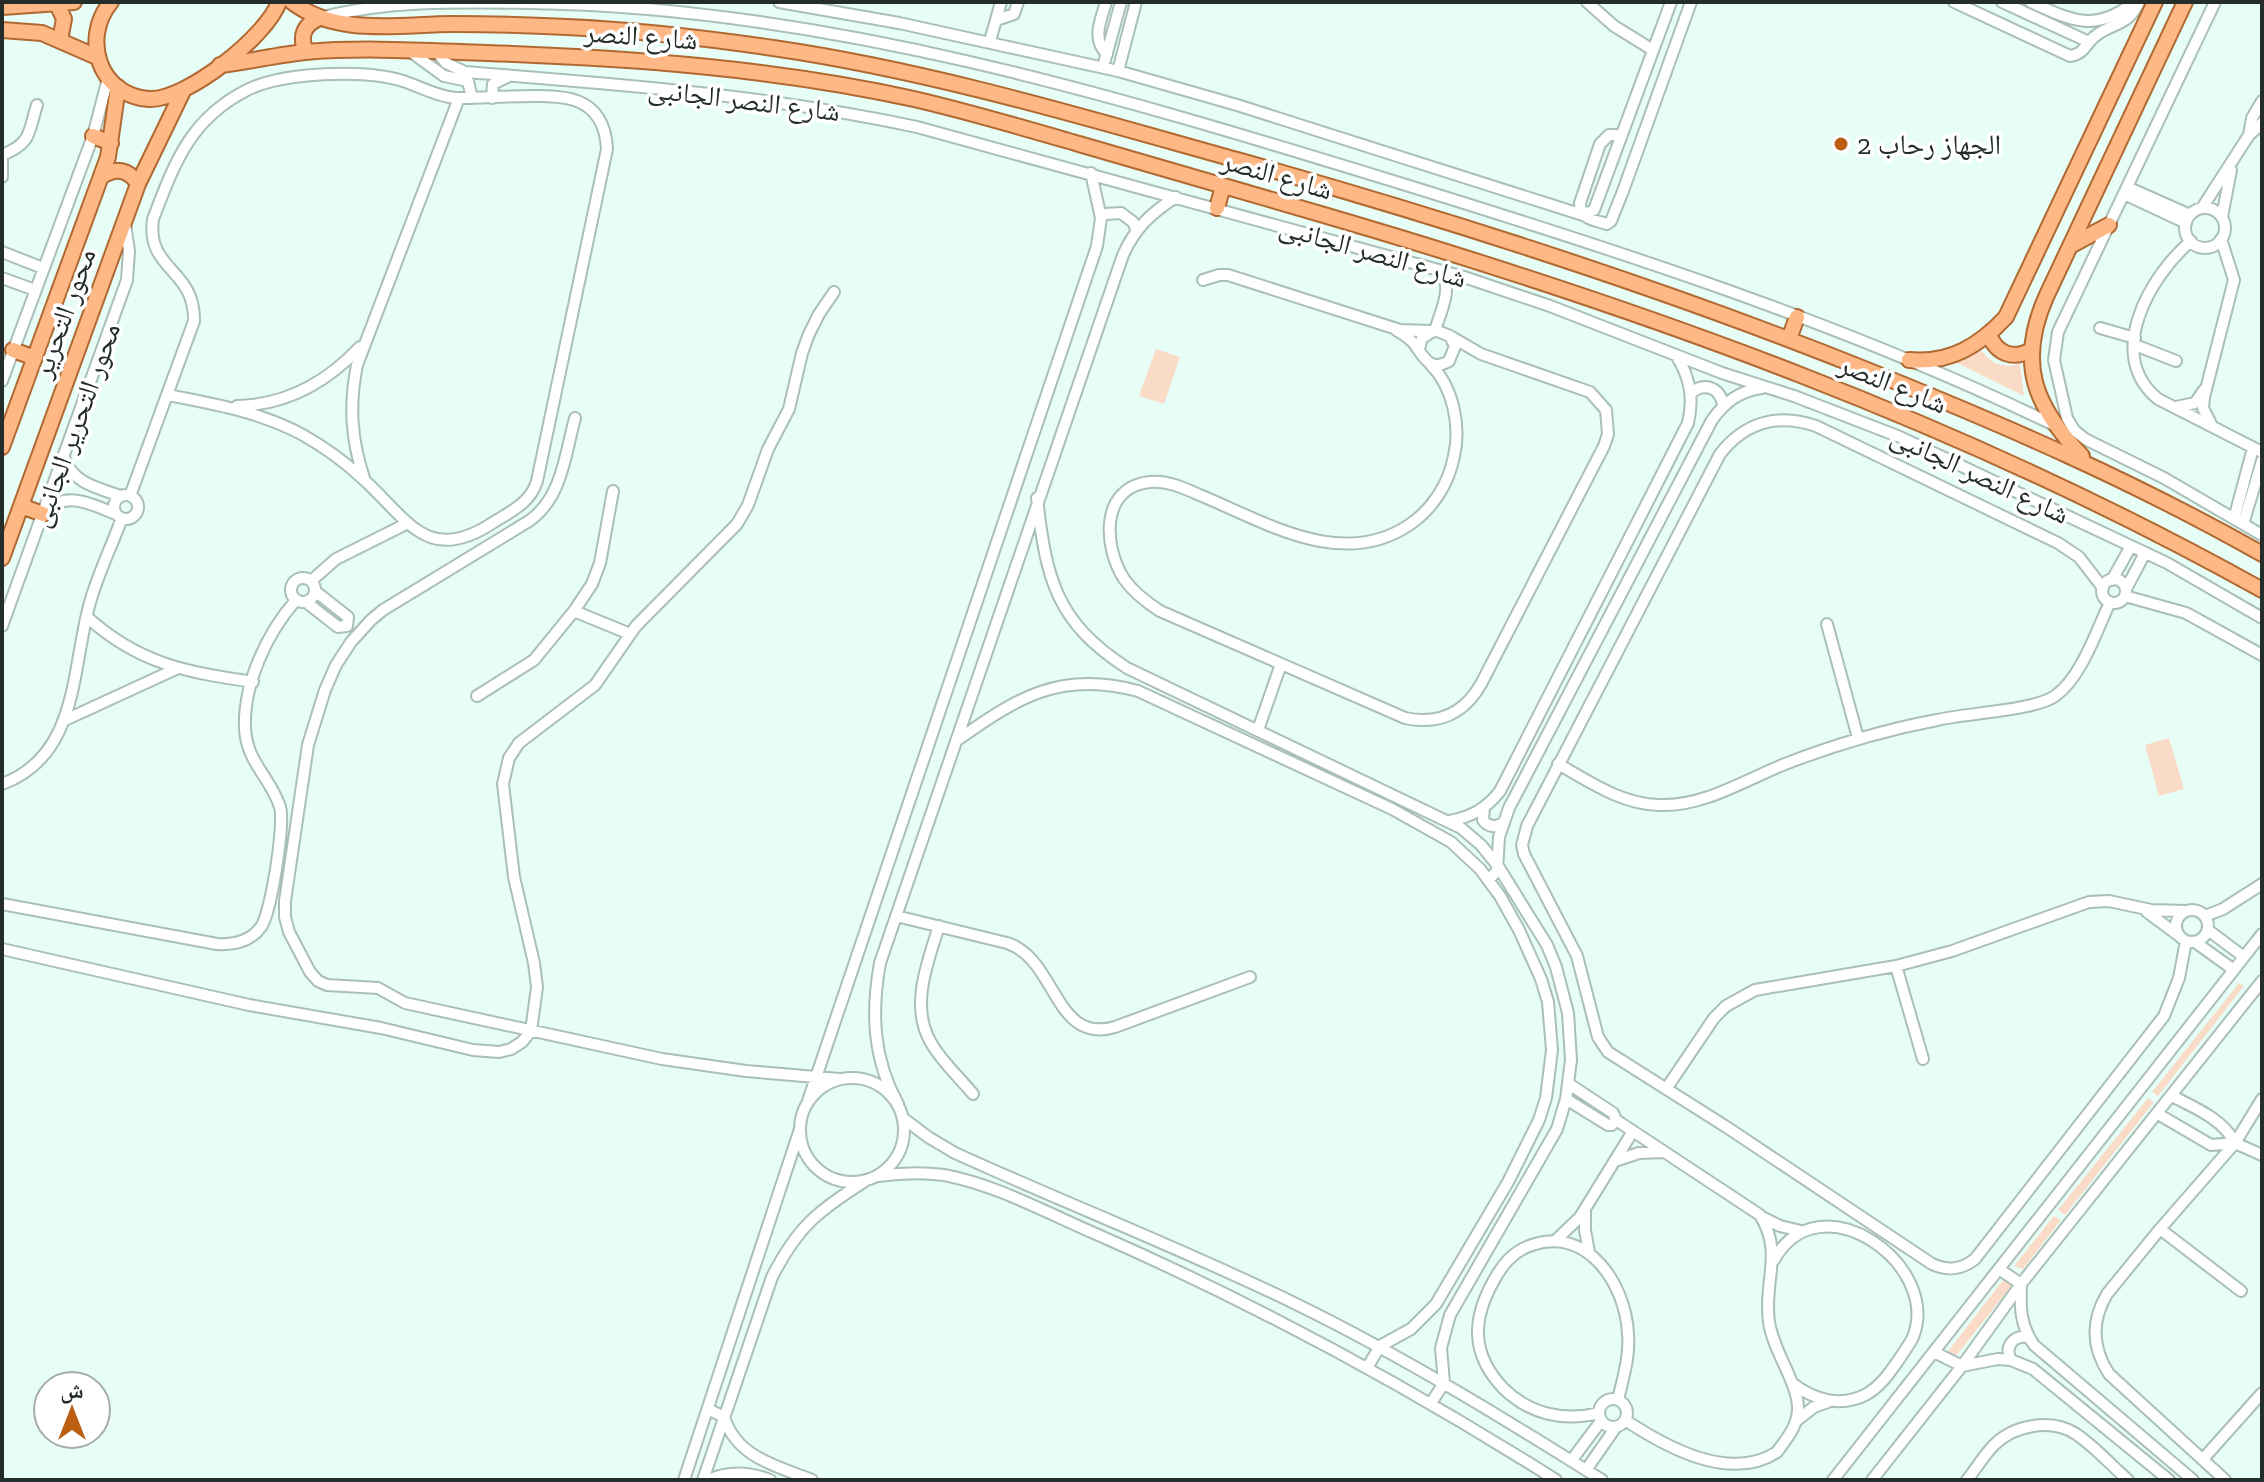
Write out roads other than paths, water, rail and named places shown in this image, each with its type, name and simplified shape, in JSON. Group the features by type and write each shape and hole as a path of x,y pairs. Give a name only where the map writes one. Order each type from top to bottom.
{"main road":[{"path":"2,7 74,2"},
{"path":"111,2 98,25 95,41 97,57 113,82 135,96 147,99 172,95 220,65 262,31 279,2"},
{"name":"شارع النصر","path":"292,2 320,18 365,26 509,25 669,35 789,50 930,77 1020,100 1445,220 1602,271 1789,339 2088,462 2262,554"},
{"path":"1909,360 1926,362 1970,348 1989,335 2006,317 2155,2"},
{"path":"2088,462 2054,425 2037,394 2031,350 2037,318 2185,2"},
{"path":"57,4 65,24 60,40"},
{"path":"306,52 302,44 305,27 320,18"},
{"path":"2,30 33,31 97,57"},
{"name":"شارع النصر","path":"220,65 306,52 437,52 665,63 737,69 831,84 968,112 1499,269 1840,390 1949,434 2057,483 2262,590"},
{"name":"محور التحرير","path":"2,447 101,177 111,143 113,82"},
{"name":"محور التحرير","path":"2,558 138,184 184,89"},
{"path":"93,136 111,143"},
{"path":"101,177 121,171 128,173 138,184"},
{"path":"1217,208 1223,186"},
{"path":"2070,246 2109,225"},
{"path":"1789,339 1797,317"},
{"path":"1989,335 1996,348 2010,355 2025,354 2031,350"},
{"path":"13,350 35,358"},
{"path":"21,506 43,514"}],"street":[{"path":"779,2 808,4 1103,67 1227,102 1608,223 1623,191 1691,2"},
{"path":"990,41 1001,2"},
{"path":"996,20 1014,14 1018,2"},
{"path":"1106,2 1097,34 1101,49 1107,54"},
{"path":"1103,67 1121,2"},
{"path":"1118,71 1136,2"},
{"path":"1587,2 1614,26 1653,50"},
{"path":"1954,2 2070,56 2081,53 2102,32 2127,20 2137,2"},
{"path":"2002,2 2089,42"},
{"path":"2031,2 2071,20 2093,22 2112,17 2137,2"},
{"path":"2215,2 2055,341 2054,360 2067,418 2074,430 2085,439 2164,478 2262,535"},
{"path":"320,18 393,3 607,5 733,19 921,52 1107,96 1350,168 1649,264 1909,360 2054,425"},
{"path":"1583,215 1594,210 1670,7 1685,17"},
{"path":"1115,23 1130,27"},
{"path":"411,52 444,76 468,81 472,98"},
{"name":"شارع النصر الجانبى","path":"437,52 458,71 704,92 831,109 959,137 1464,277 1550,306 1900,437 2131,546 2262,618"},
{"path":"2,784 24,774 43,755 63,721 77,677 91,598 119,516 115,502 126,496 190,334 194,308 185,283 157,253 151,230 183,146 197,129 221,107 249,89 291,76 313,74 388,78 432,94 459,98 565,98 587,106 603,125 607,149 534,490 524,503 469,537 436,538 406,524 344,462 300,433 276,422 226,407 168,395"},
{"path":"492,98 493,84 512,76"},
{"path":"2,381 113,82"},
{"path":"1636,96 1654,103"},
{"path":"364,480 357,457 351,411 364,343 459,98"},
{"path":"2249,135 2252,118 2262,101"},
{"path":"2,177 2,156 26,141 37,105"},
{"path":"2221,239 2206,247 2191,241 2186,233 2188,219 2202,208 2249,135 2262,123"},
{"path":"1583,215 1580,203 1600,144 1609,135 1622,135"},
{"path":"2214,428 2206,419 2203,408 2234,280 2221,239 2225,228 2222,217 2226,185 2234,161"},
{"path":"686,1479 815,1078 1097,246 1101,218 1091,173"},
{"path":"1604,184 1623,191"},
{"path":"2125,191 2188,219"},
{"path":"878,1176 897,1157 903,1145 903,1118 886,1083 879,1059 874,1011 880,963 1037,498 1123,255 1136,229 1146,218 1176,197"},
{"path":"2202,208 2214,210 2222,217"},
{"path":"1101,218 1105,214 1121,213 1136,229"},
{"name":"محور التحرير الجانبى","path":"2,626 127,280 129,251 124,222"},
{"path":"2191,241 2169,262 2153,284 2142,308 2135,342 2135,364 2141,380 2152,394 2258,450 2239,521"},
{"path":"2,252 43,268"},
{"path":"1439,332 1447,290 1441,271"},
{"path":"1203,280 1228,275 1391,327 1439,332 1481,354 1590,392 1606,410 1609,422 1604,446 1478,689 1459,710 1447,717 1418,721 1160,611 1133,591 1123,577 1111,545 1111,511 1125,490 1137,485 1163,482 1318,542 1352,545 1385,538 1407,526 1427,510 1449,475 1457,434 1447,386 1455,346 1439,332"},
{"path":"1439,332 1452,291 1464,277"},
{"path":"2,278 35,290"},
{"path":"2,949 249,1005 381,1028 487,1052 511,1049 522,1042 531,1031 535,1015 536,977 514,877 503,784 506,766 519,743 595,685 630,634 743,515 768,449 789,409 809,334 834,292"},
{"path":"1391,327 1419,349 1423,359 1447,386"},
{"path":"2100,328 2176,361"},
{"path":"1419,349 1422,338 1439,332"},
{"path":"226,407 248,406 292,396 331,374 364,343"},
{"path":"1431,365 1481,354"},
{"path":"1439,834 1442,826 1484,808 1500,791 1688,423 1691,393 1676,355"},
{"path":"2174,407 2195,403 2207,383"},
{"path":"1691,393 1700,387 1711,387 1720,394 1723,405"},
{"path":"1488,880 1495,875 1498,866 1503,823 1712,420 1723,405 1739,394 1768,388"},
{"path":"575,418 557,486 544,509 383,610 361,630 336,665 325,690 305,759 284,909 289,932 310,972 327,985 378,988 405,1003 662,1059 815,1078 852,1078 879,1085 898,1104"},
{"path":"2145,553 2119,602 2110,602 2079,557 2058,543 1816,426 1786,419 1755,424 1730,441 1720,454 1558,764 1524,835 1524,854 1577,956 1602,1045 1614,1058 1932,1264 1946,1269 1960,1268 1975,1259 2164,1016 2179,978 2186,940"},
{"path":"43,514 59,502 69,500 82,501 130,518 136,512 137,504 126,496 77,478 66,465 64,457"},
{"path":"2245,499 2262,461"},
{"path":"477,696 534,660 592,584 600,563 613,491"},
{"path":"1037,498 1048,570 1068,614 1089,640 1127,668 1450,821 1481,845 1498,866 1535,925 1556,967 1566,1001 1571,1036 1566,1099 1557,1129 1544,1155 1450,1315 1441,1348 1444,1383 1431,1403"},
{"path":"2,904 217,944 242,942 253,935 268,915 282,820 277,800 256,768 247,742 246,714 253,682 269,638 301,601 312,598 313,586 336,559 406,524"},
{"path":"2103,588 2112,580 2131,546"},
{"path":"300,578 313,586 348,617 347,626 338,627 301,601 291,589 300,578"},
{"path":"2112,580 2121,582 2125,592 2186,613 2262,655"},
{"path":"1558,764 1625,799 1677,805 1710,796 1784,764 1858,738 1938,719 2033,705 2055,696 2071,680 2110,602"},
{"path":"574,611 630,634"},
{"path":"87,617 128,648 176,669 253,682"},
{"path":"1827,624 1858,738"},
{"path":"1258,730 1281,664"},
{"path":"63,721 176,669"},
{"path":"956,741 998,713 1045,689 1083,682 1118,685 1187,712 1439,834 1461,850 1500,896 1532,956 1548,1002 1552,1050 1546,1098 1526,1147 1436,1304 1411,1329 1380,1346 1367,1368"},
{"path":"1484,808 1482,816 1488,825 1496,827 1503,823"},
{"path":"2205,916 2223,909 2262,884"},
{"path":"1666,1089 1714,1018 1740,998 1773,986 1896,966 1952,951 2089,902 2109,901 2138,907 2196,910 2205,916 2208,930 2244,957"},
{"path":"2138,907 2234,970"},
{"path":"2186,911 2177,918 2176,930 2186,940"},
{"path":"896,916 1022,949 1034,960 1071,1017 1093,1030 1115,1027 1250,977"},
{"path":"939,926 923,978 924,1026 936,1050 973,1094"},
{"path":"2186,940 2203,938 2208,930"},
{"path":"1833,1480 2262,934"},
{"path":"1896,966 1923,1059"},
{"path":"1872,1480 1962,1366 2021,1284 2262,981"},
{"path":"807,1104 815,1093 839,1079"},
{"path":"1569,1084 1613,1113 1616,1120 1760,1215 1780,1226 1801,1231"},
{"path":"2172,1096 2222,1125 2235,1143"},
{"path":"1566,1099 1608,1125 1616,1120"},
{"path":"2225,1480 2109,1374 2102,1364 2095,1341 2097,1316 2101,1305 2160,1229 2235,1143 2262,1099"},
{"path":"2158,1114 2211,1145 2235,1143 2262,1155"},
{"path":"903,1118 955,1153 1220,1268 1380,1346 1602,1480"},
{"path":"800,1129 806,1155 814,1166 838,1180 865,1181"},
{"path":"1555,1241 1572,1226 1585,1208 1633,1131"},
{"path":"1615,1161 1639,1153 1665,1152"},
{"path":"770,1480 736,1473 705,1480 772,1277 803,1226 833,1202 865,1181 910,1172 944,1175 976,1183 1212,1287 1431,1403 1556,1480"},
{"path":"1585,1208 1589,1252"},
{"path":"1751,1473 1771,1459 1790,1435 1796,1421 1796,1395 1775,1348 1769,1322 1768,1294 1774,1260 1771,1236 1760,1215"},
{"path":"1774,1260 1785,1243 1801,1231 1838,1226 1861,1234 1895,1260 1909,1280 1916,1303 1913,1339 1884,1380 1861,1397 1814,1407 1796,1421"},
{"path":"2160,1229 2241,1291"},
{"path":"1618,1400 1628,1350 1627,1324 1611,1279 1589,1252 1567,1243 1542,1242 1519,1251 1500,1269 1478,1317 1479,1342 1494,1375 1504,1388 1543,1413 1560,1417 1600,1417 1609,1427 1621,1423 1704,1472"},
{"path":"1999,1269 2021,1284"},
{"path":"2021,1284 2020,1309 2028,1337 2041,1353 2193,1480"},
{"path":"2011,1360 2008,1352 2011,1342 2018,1337 2028,1337"},
{"path":"1934,1352 1962,1366 1985,1360 2011,1360 2033,1369 2169,1480"},
{"path":"1790,1382 1810,1395 1832,1401"},
{"path":"2203,1459 2262,1393"},
{"path":"1571,1461 1600,1417 1604,1402 1618,1400 1626,1408 1621,1423 1586,1470"},
{"path":"708,1409 724,1417 728,1429 754,1457 812,1480"},
{"path":"1967,1480 1994,1445 2006,1436 2033,1426 2047,1426 2075,1433 2128,1480"}],"place":[{"name":"الجهاز رحاب 2","path":"1841,144"}]}
